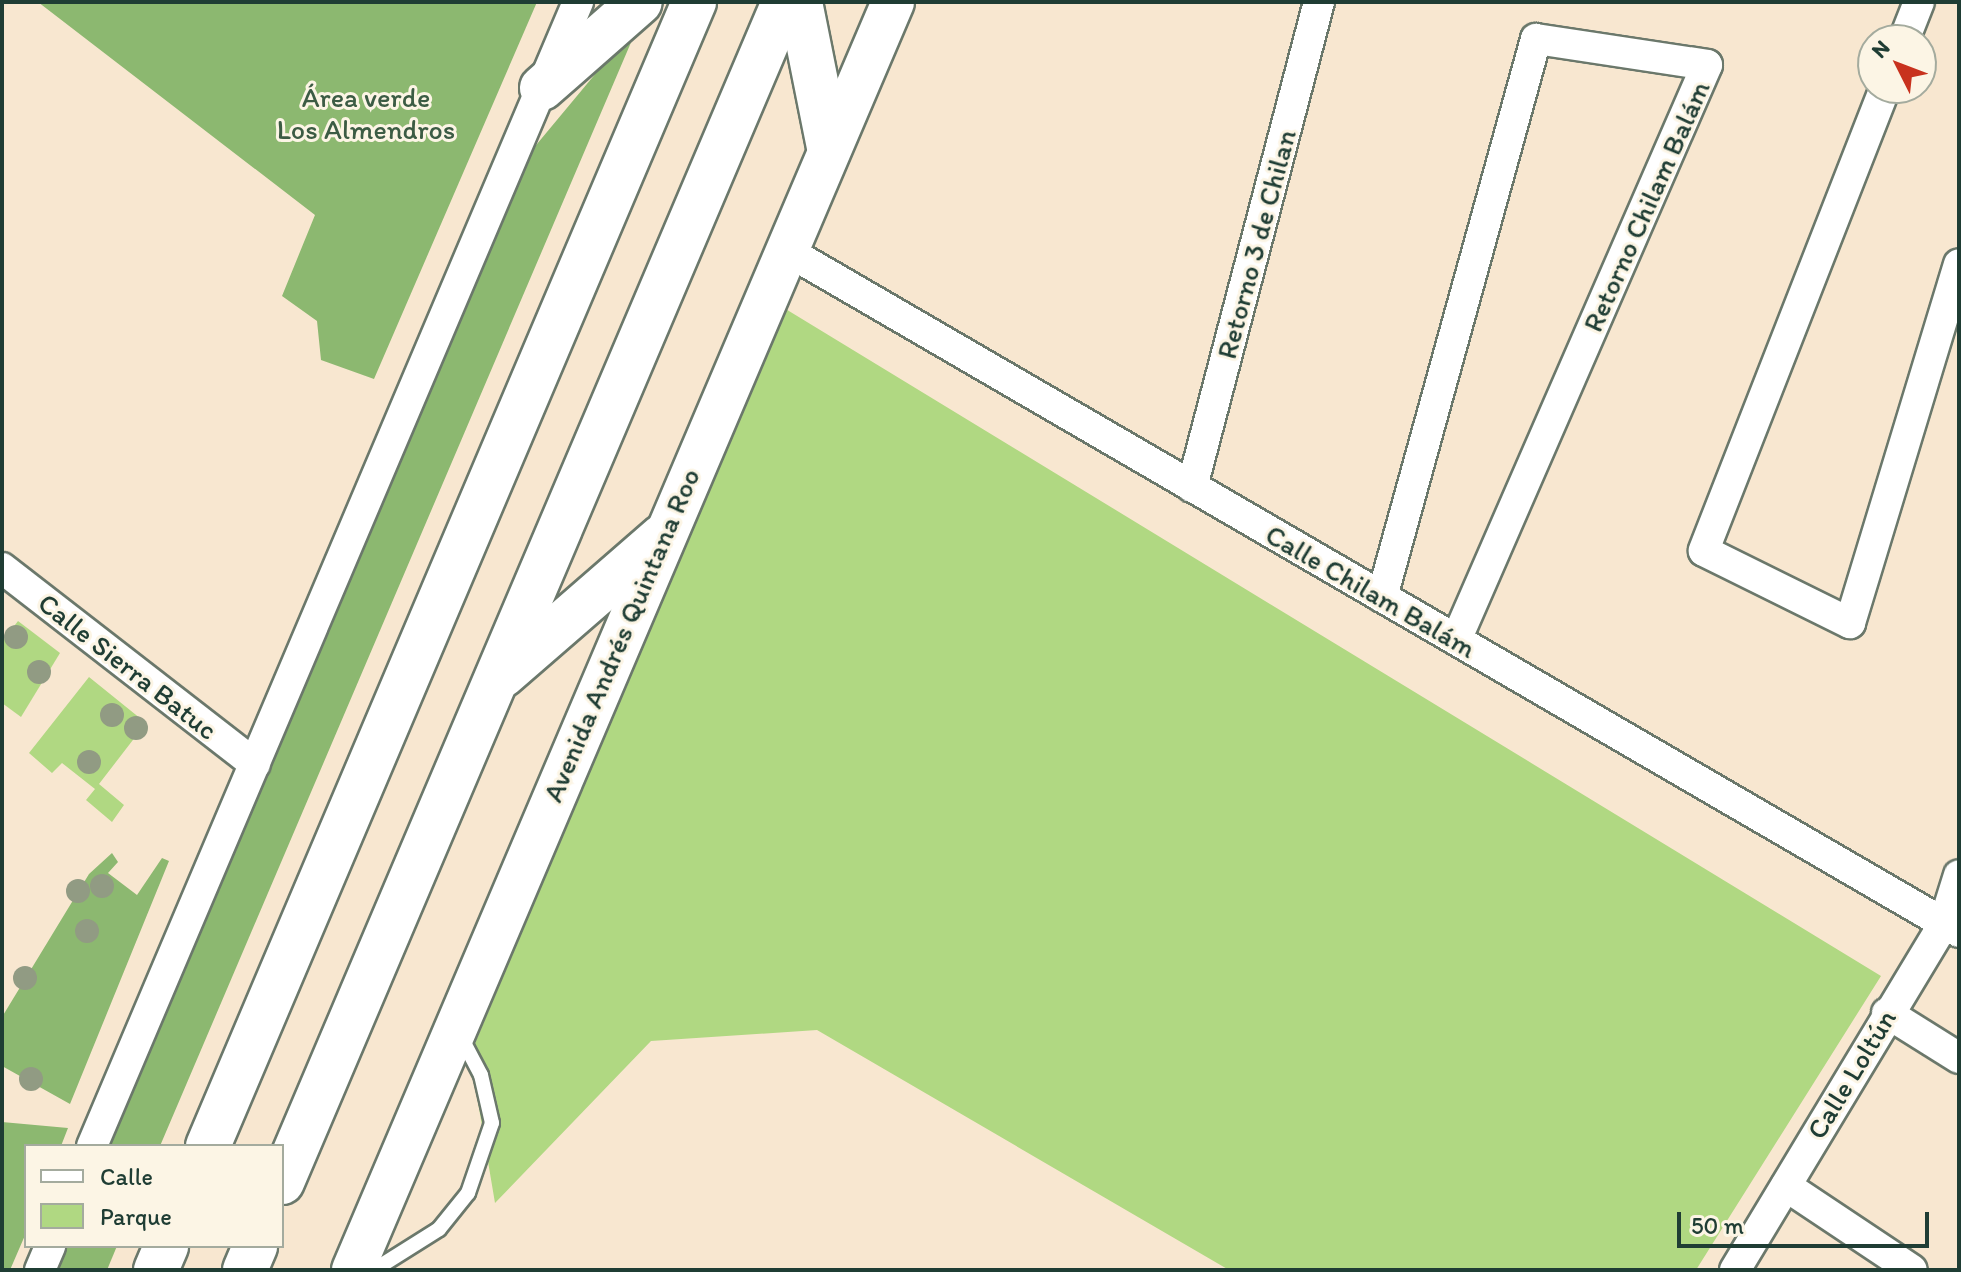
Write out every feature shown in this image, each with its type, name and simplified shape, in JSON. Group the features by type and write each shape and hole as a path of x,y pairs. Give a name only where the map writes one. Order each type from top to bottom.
{"main road":[{"path":"542,88 640,2"},
{"path":"209,1144 694,2"},
{"path":"284,1177 784,2"},
{"path":"800,2 829,147"},
{"path":"495,681 662,537"},
{"path":"156,1270 165,1248"},
{"path":"245,1270 254,1248"}],"street":[{"path":"93,1144 578,2"},
{"name":"Avenida Andrés Quintana Roo","path":"353,1270 784,249 893,2"},
{"name":"Retorno 3 de Chilan","path":"1192,487 1319,2"},
{"path":"1910,24 1919,2"},
{"name":"Retorno Chilam Balám","path":"1382,597 1536,39 1707,65 1456,640"},
{"path":"1879,104 1704,551 1850,623 1959,264"},
{"name":"Calle Chilam Balám","path":"784,249 1952,928"},
{"name":"Calle Sierra Batuc","path":"2,568 255,764"},
{"name":"Calle Loltún","path":"1737,1269 1887,1013 1952,928 1959,875"},
{"path":"1887,1013 1959,1058"},
{"path":"1786,1186 1912,1270"},
{"path":"40,1270 49,1248"}],"lane":[{"path":"374,1270 439,1229 473,1179 492,1123 481,1075 456,1027"}],"green space":[{"name":"Área verde Los Almendros","path":"38,2 537,2 374,379 321,360 317,321 282,296 315,215"},
{"path":"641,19 161,1144 101,1144 371,531 522,162"},
{"path":"784,308 1881,976 1696,1270 1229,1270 817,1030 651,1041 495,1203 470,1055"},
{"path":"18,621 60,653 21,717 2,703 2,642"},
{"path":"89,677 146,723 99,784 124,805 112,822 86,800 95,789 62,763 52,773 29,753"},
{"path":"112,853 118,862 108,873 137,895 162,858 169,861 70,1104 2,1066 2,1017 89,874"},
{"path":"2,1122 68,1128 62,1144 24,1144 24,1238 10,1270 2,1270"},
{"path":"57,1248 116,1248 107,1270 48,1270"}]}
